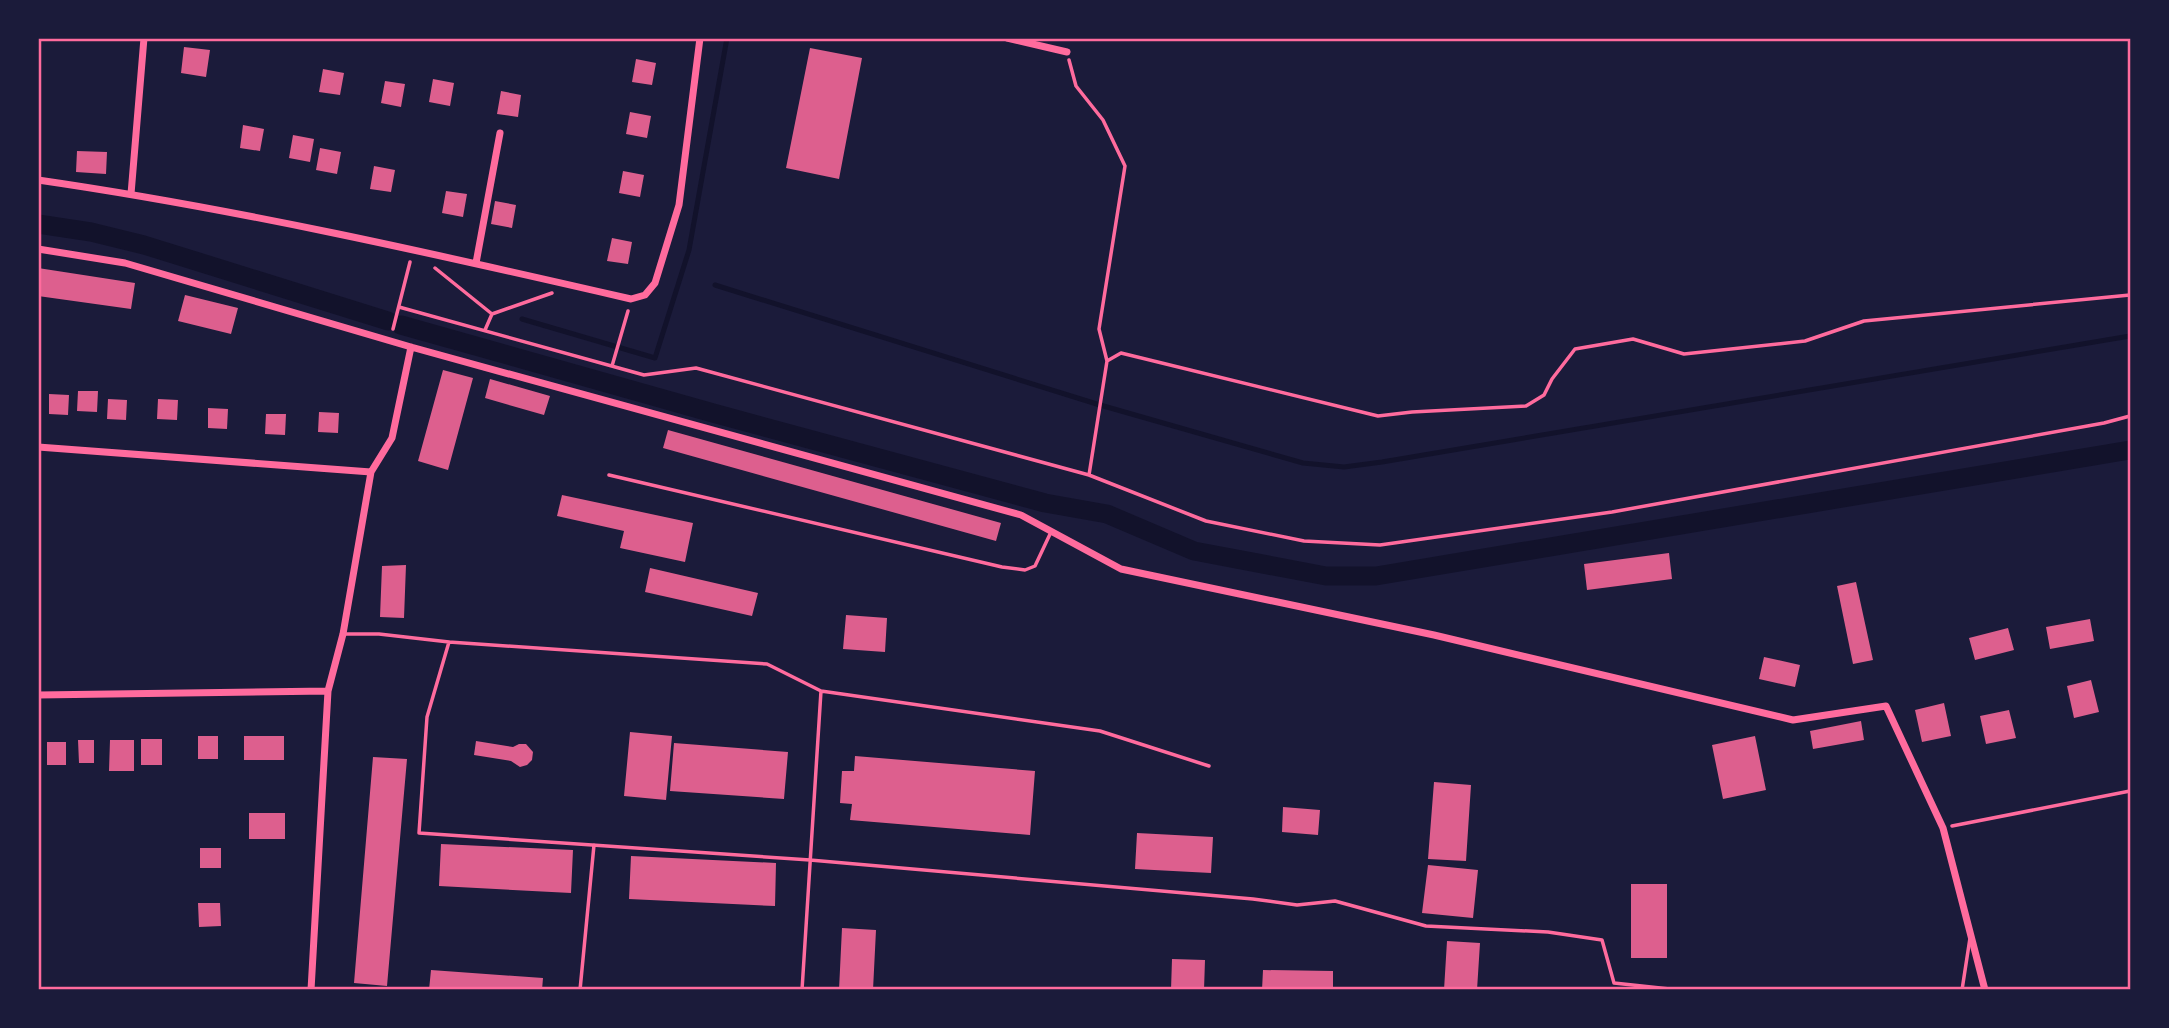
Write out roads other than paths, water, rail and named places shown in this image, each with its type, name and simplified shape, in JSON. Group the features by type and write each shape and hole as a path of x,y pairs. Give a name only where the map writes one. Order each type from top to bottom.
{"street":[{"path":"131,194 144,38"},
{"path":"38,180 131,194 476,263 631,299 645,295 654,283 679,205 700,38"},
{"path":"1007,38 1067,52"},
{"path":"476,263 500,133"},
{"path":"38,249 125,263 411,347 1021,516 1121,569 1434,635 1793,720 1886,706 1943,828 1985,989"},
{"path":"312,989 328,691 343,634 371,472 392,438 411,347"},
{"path":"38,447 371,472"},
{"path":"38,695 328,691"}],"lane":[{"path":"609,475 1002,567 1026,570 1035,566 1051,532"},
{"path":"343,634 379,634 449,642 767,664 821,691 1100,731 1209,766"},
{"path":"449,642 427,717 419,833 810,860 1297,905 1335,901 1426,926 1548,932 1602,940 1614,983 1679,989"},
{"path":"802,989 821,691"},
{"path":"580,989 594,845"},
{"path":"1962,989 1970,933"}],"waterway":[{"path":"522,319 655,358 689,250 727,38"},
{"path":"38,224 91,232 144,245 388,321"},
{"path":"715,285 1100,405 1303,463 1344,467 2130,336"},
{"path":"401,325 1045,503 1107,514 1194,551 1326,576 1376,576 2130,450"}]}
